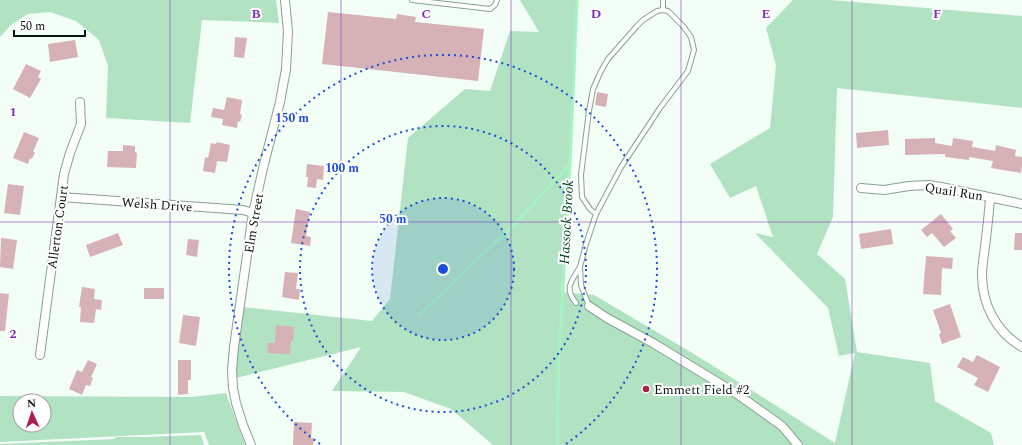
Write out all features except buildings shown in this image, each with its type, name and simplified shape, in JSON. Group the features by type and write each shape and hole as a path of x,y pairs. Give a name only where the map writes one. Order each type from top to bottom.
{"street":[{"name":"Elm Street","path":"251,445 242,425 236,403 232,370 253,213 280,102 286,69 288,32 285,0"},
{"name":"Allerton Court","path":"40,355 64,174 81,124 80,102"},
{"name":"Quail Run","path":"861,188 884,190 909,186 929,185 1022,204"},
{"name":"Welsh Drive","path":"61,197 243,210 253,213"},
{"path":"990,198 982,274 983,289 986,302 998,325 1006,335 1022,347"},
{"path":"589,306 737,394 782,426 798,445"}],"lane":[{"path":"412,0 490,9 495,5 497,0"},
{"path":"663,10 664,0"},
{"path":"589,306 581,286 580,267 596,214 626,161 660,108 688,71 694,50 691,37 683,26 668,11 657,11 643,20 618,48 601,71 593,89 581,175 582,197 590,209 596,214"},
{"path":"576,303 570,293 570,286 580,267"}],"green space":[{"path":"0,0 276,0 279,23 202,20 190,123 106,118 108,66 99,40 76,21 50,12 28,14 11,25 0,37"},
{"path":"520,0 577,0 561,292 594,295 699,357 835,443 855,353 839,356 828,308 755,233 773,237 756,186 730,198 710,164 770,128 776,65 766,28 793,0 831,0 1022,16 1022,108 837,88 833,217 817,254 845,279 857,352 930,363 935,401 991,433 994,445 493,445 451,409 404,392 332,391 361,347 236,378 236,342 242,307 372,321 390,299 408,138 465,89 490,91 510,31 539,32"},
{"path":"226,393 245,445 209,445 204,432 0,442 0,396 12,396 12,433 52,433 52,396 192,397"},
{"path":"201,435 204,445 0,445 115,439 115,437"}],"waterway":[{"name":"Hassock Brook","path":"557,445 559,356 570,163 577,0"},
{"path":"420,314 513,226 570,164"}],"place":[{"name":"Emmett Field #2","path":"646,389"}]}
